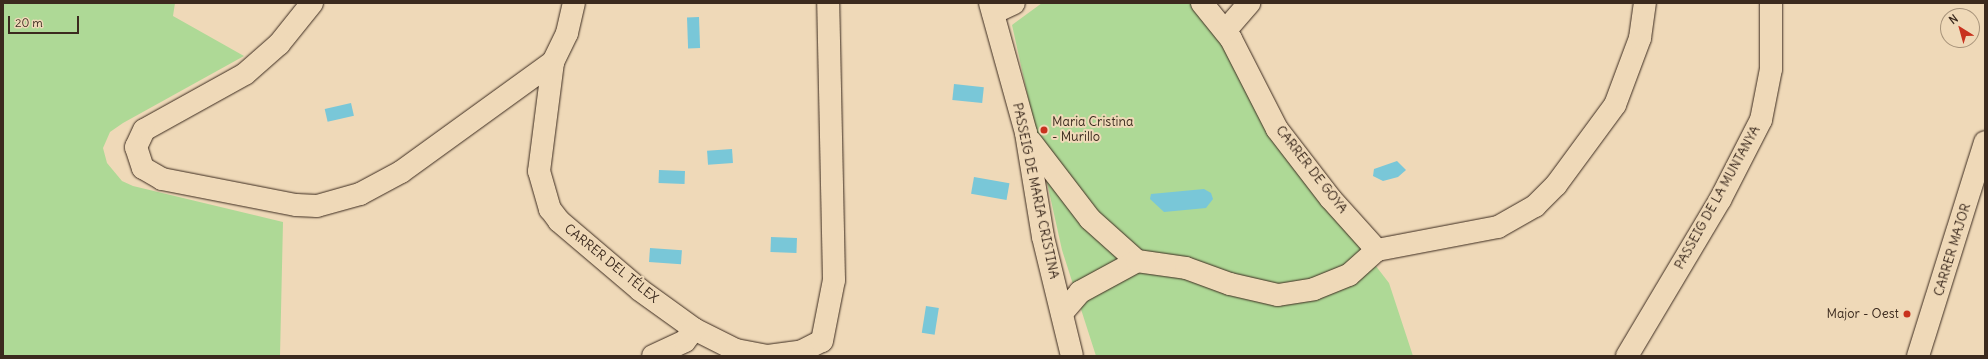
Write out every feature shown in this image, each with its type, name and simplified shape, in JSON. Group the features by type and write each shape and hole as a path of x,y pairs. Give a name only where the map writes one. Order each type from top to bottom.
{"street":[{"path":"312,3 279,44 245,74 144,130 136,147 143,168 162,179 275,202 317,206 337,202 360,194 401,172 553,62 566,33 574,3"},
{"name":"CARRER DEL TÉLEX","path":"553,62 540,146 539,171 550,208 568,232 694,329 736,350 768,356 802,350 827,348 834,280 828,3"},
{"path":"991,8 1014,3"},
{"name":"CARRER DE GOYA","path":"1202,3 1224,30 1247,66 1277,129 1331,199 1377,250"},
{"path":"1224,30 1249,3"},
{"path":"1062,314 1080,292 1137,262 1186,268 1278,295 1314,290 1349,275 1377,250 1418,240 1471,235 1498,227 1535,206 1577,160 1616,105 1640,38 1645,3"},
{"name":"PASSEIG DE LA MUNTANYA","path":"1627,356 1753,138 1767,100 1771,70 1771,3"},
{"name":"PASSEIG DE MARIA CRISTINA","path":"991,8 1026,133 1043,238 1072,356"},
{"path":"1026,133 1040,159 1090,219 1137,262"},
{"name":"CARRER MAJOR","path":"1918,356 1985,142"},
{"path":"652,356 686,341 694,329"}],"green space":[{"path":"3,3 175,3 173,16 244,56 123,123 110,132 103,148 107,163 122,181 133,186 283,222 280,356 3,356"},
{"path":"1042,3 1201,3 1267,125 1389,283 1413,356 1096,356 1062,250 1012,25"}],"water":[{"path":"687,17 699,17 700,48 688,48"},
{"path":"954,84 984,87 982,103 952,100"},
{"path":"351,103 354,116 328,122 325,109"},
{"path":"732,149 733,163 708,165 707,151"},
{"path":"1397,161 1406,170 1398,177 1383,181 1373,176 1374,169"},
{"path":"659,170 685,171 685,184 659,183"},
{"path":"974,177 1009,183 1007,200 971,194"},
{"path":"1204,189 1211,193 1213,199 1206,208 1164,212 1150,199 1151,194"},
{"path":"771,237 797,238 796,253 770,252"},
{"path":"650,248 682,250 681,264 649,262"},
{"path":"926,306 939,308 935,335 922,333"}],"place":[{"name":"Maria Cristina - Murillo","path":"1044,130"},
{"name":"Major - Oest","path":"1907,314"}]}
